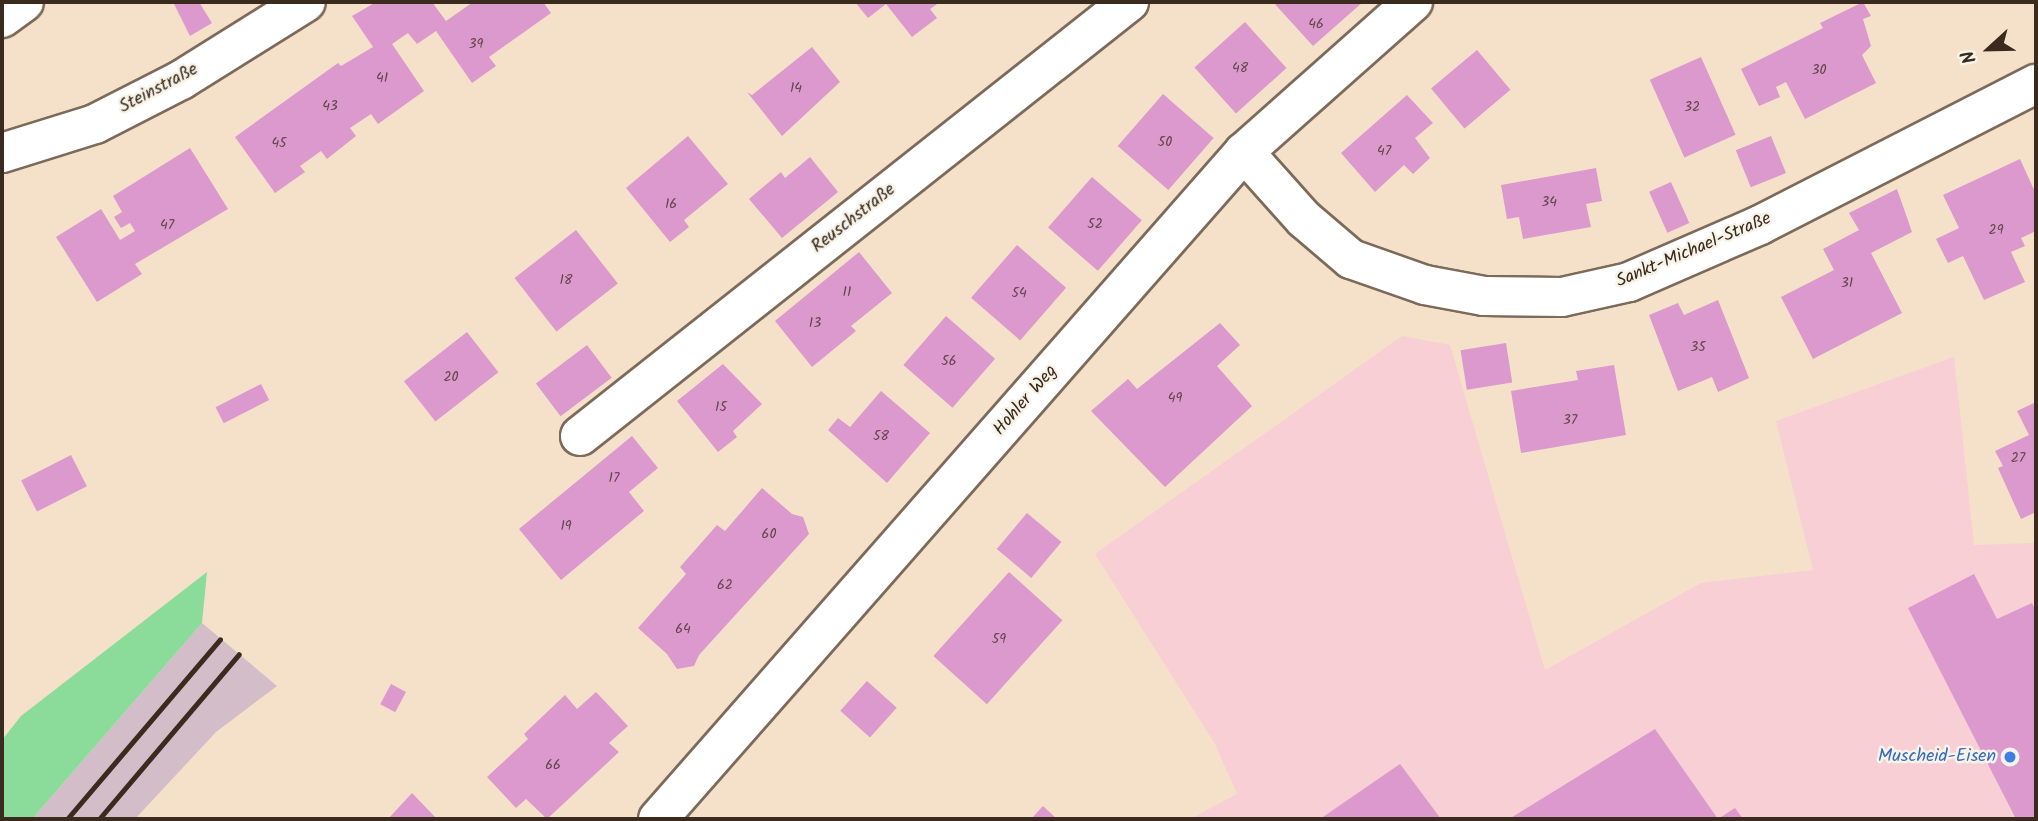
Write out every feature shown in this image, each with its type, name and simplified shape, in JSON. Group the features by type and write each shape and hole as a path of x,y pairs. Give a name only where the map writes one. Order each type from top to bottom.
{"street":[{"path":"2,18 24,2"},
{"name":"Steinstraße","path":"2,153 95,124 181,80 306,2"},
{"name":"Reuschstraße","path":"580,436 1129,2"},
{"name":"Hohler Weg","path":"659,819 1244,152 1413,2"},
{"name":"Sankt-Michael-Straße","path":"1244,152 1304,219 1351,260 1425,285 1483,296 1562,297 1629,282 1759,225 2036,84"}],"shaded area":[{"path":"1402,336 1450,345 1545,670 1701,583 1813,570 1776,421 1954,357 1974,545 2036,543 2036,819 1190,819 1237,794 1215,744 1095,554"},
{"path":"202,623 277,686 216,732 135,819 32,819"}],"green space":[{"path":"207,572 202,623 32,819 2,819 2,740 21,716"}],"building":[{"path":"173,2 199,2 212,23 190,36"},
{"path":"376,2 432,2 446,21 473,2 543,2 551,13 489,57 496,66 472,83 436,31 417,44 408,33 392,44 424,91 378,124 371,114 350,128 356,136 327,159 321,151 300,166 305,172 275,193 235,137 338,63 341,66 373,47 352,16"},
{"path":"855,2 940,2 930,9 937,18 912,37 886,4 868,18"},
{"path":"1273,2 1363,2 1313,46"},
{"path":"1863,2 1871,16 1863,19 1871,46 1862,55 1876,83 1805,119 1786,82 1776,87 1780,97 1759,106 1741,69 1823,28 1820,23"},
{"path":"1245,22 1286,68 1236,114 1194,68"},
{"path":"812,47 840,82 782,136 747,92 752,95"},
{"path":"1477,50 1510,90 1464,128 1431,89"},
{"path":"1701,57 1736,135 1684,157 1650,80"},
{"path":"1163,94 1214,138 1168,190 1118,146"},
{"path":"1407,95 1433,123 1415,138 1430,158 1413,174 1404,165 1375,192 1341,153"},
{"path":"688,136 728,184 684,220 689,227 670,242 626,188"},
{"path":"1771,136 1786,173 1751,187 1736,150"},
{"path":"190,148 228,209 135,264 142,274 97,302 56,237 101,209 120,240 135,231 130,223 121,228 114,217 122,212 113,196"},
{"path":"810,157 838,192 782,238 749,199 781,172 785,178"},
{"path":"2020,159 2036,194 2036,231 2021,238 2025,246 2011,252 2025,282 1984,300 1963,256 1948,263 1936,239 1959,228 1943,195"},
{"path":"1596,168 1602,201 1586,204 1591,227 1523,239 1519,217 1507,219 1501,185"},
{"path":"1092,177 1142,220 1098,271 1048,228"},
{"path":"1671,182 1689,223 1667,233 1649,192"},
{"path":"1897,189 1912,232 1871,253 1902,313 1813,359 1781,297 1834,270 1823,249 1859,230 1849,213"},
{"path":"576,230 618,284 556,332 515,278"},
{"path":"1017,245 1066,288 1020,340 971,298"},
{"path":"859,252 892,293 851,326 856,331 812,367 775,321"},
{"path":"1718,300 1749,378 1718,392 1712,377 1678,391 1649,315 1678,303 1684,315"},
{"path":"946,316 995,359 952,408 903,365"},
{"path":"1220,323 1240,345 1217,366 1252,406 1165,487 1091,411 1128,379 1137,389"},
{"path":"467,332 498,372 435,421 404,381"},
{"path":"1506,343 1512,383 1467,390 1461,350"},
{"path":"587,345 612,378 561,416 536,384"},
{"path":"723,364 762,404 733,431 737,437 718,452 677,401"},
{"path":"1614,365 1626,435 1521,453 1511,391 1578,380 1576,371"},
{"path":"261,384 269,400 224,423 216,407"},
{"path":"881,391 930,433 887,483 828,430 838,418 850,427"},
{"path":"2036,402 2036,512 2021,519 1998,468 2003,466 1995,451 2029,435 2017,411"},
{"path":"632,436 658,468 629,492 644,511 561,580 519,529"},
{"path":"71,455 87,486 37,512 21,480"},
{"path":"762,488 792,514 803,517 809,534 699,655 694,666 677,669 667,654 638,628 686,574 680,567 717,525 725,531"},
{"path":"1027,513 1061,542 1031,578 997,549"},
{"path":"1009,572 1063,620 987,704 933,656"},
{"name":"Muscheid-Eisen","path":"1974,574 1997,619 2032,603 2036,611 2036,819 2016,819 1908,608"},
{"path":"867,681 897,708 870,737 840,711"},
{"path":"391,684 406,692 395,712 380,704"},
{"path":"596,692 628,726 609,743 619,752 547,819 526,799 516,808 487,777 528,739 524,734 565,695 577,709"},
{"path":"1655,729 1718,819 1509,819"},
{"path":"1400,764 1441,819 1320,819"},
{"path":"412,793 437,819 388,819"},
{"path":"1043,806 1057,819 1031,819"},
{"path":"1735,808 1743,819 1718,819"}],"railway":[{"path":"67,819 220,639"},
{"path":"99,819 239,654"}],"place":[{"name":"Muscheid-Eisen","path":"2010,757"}]}
